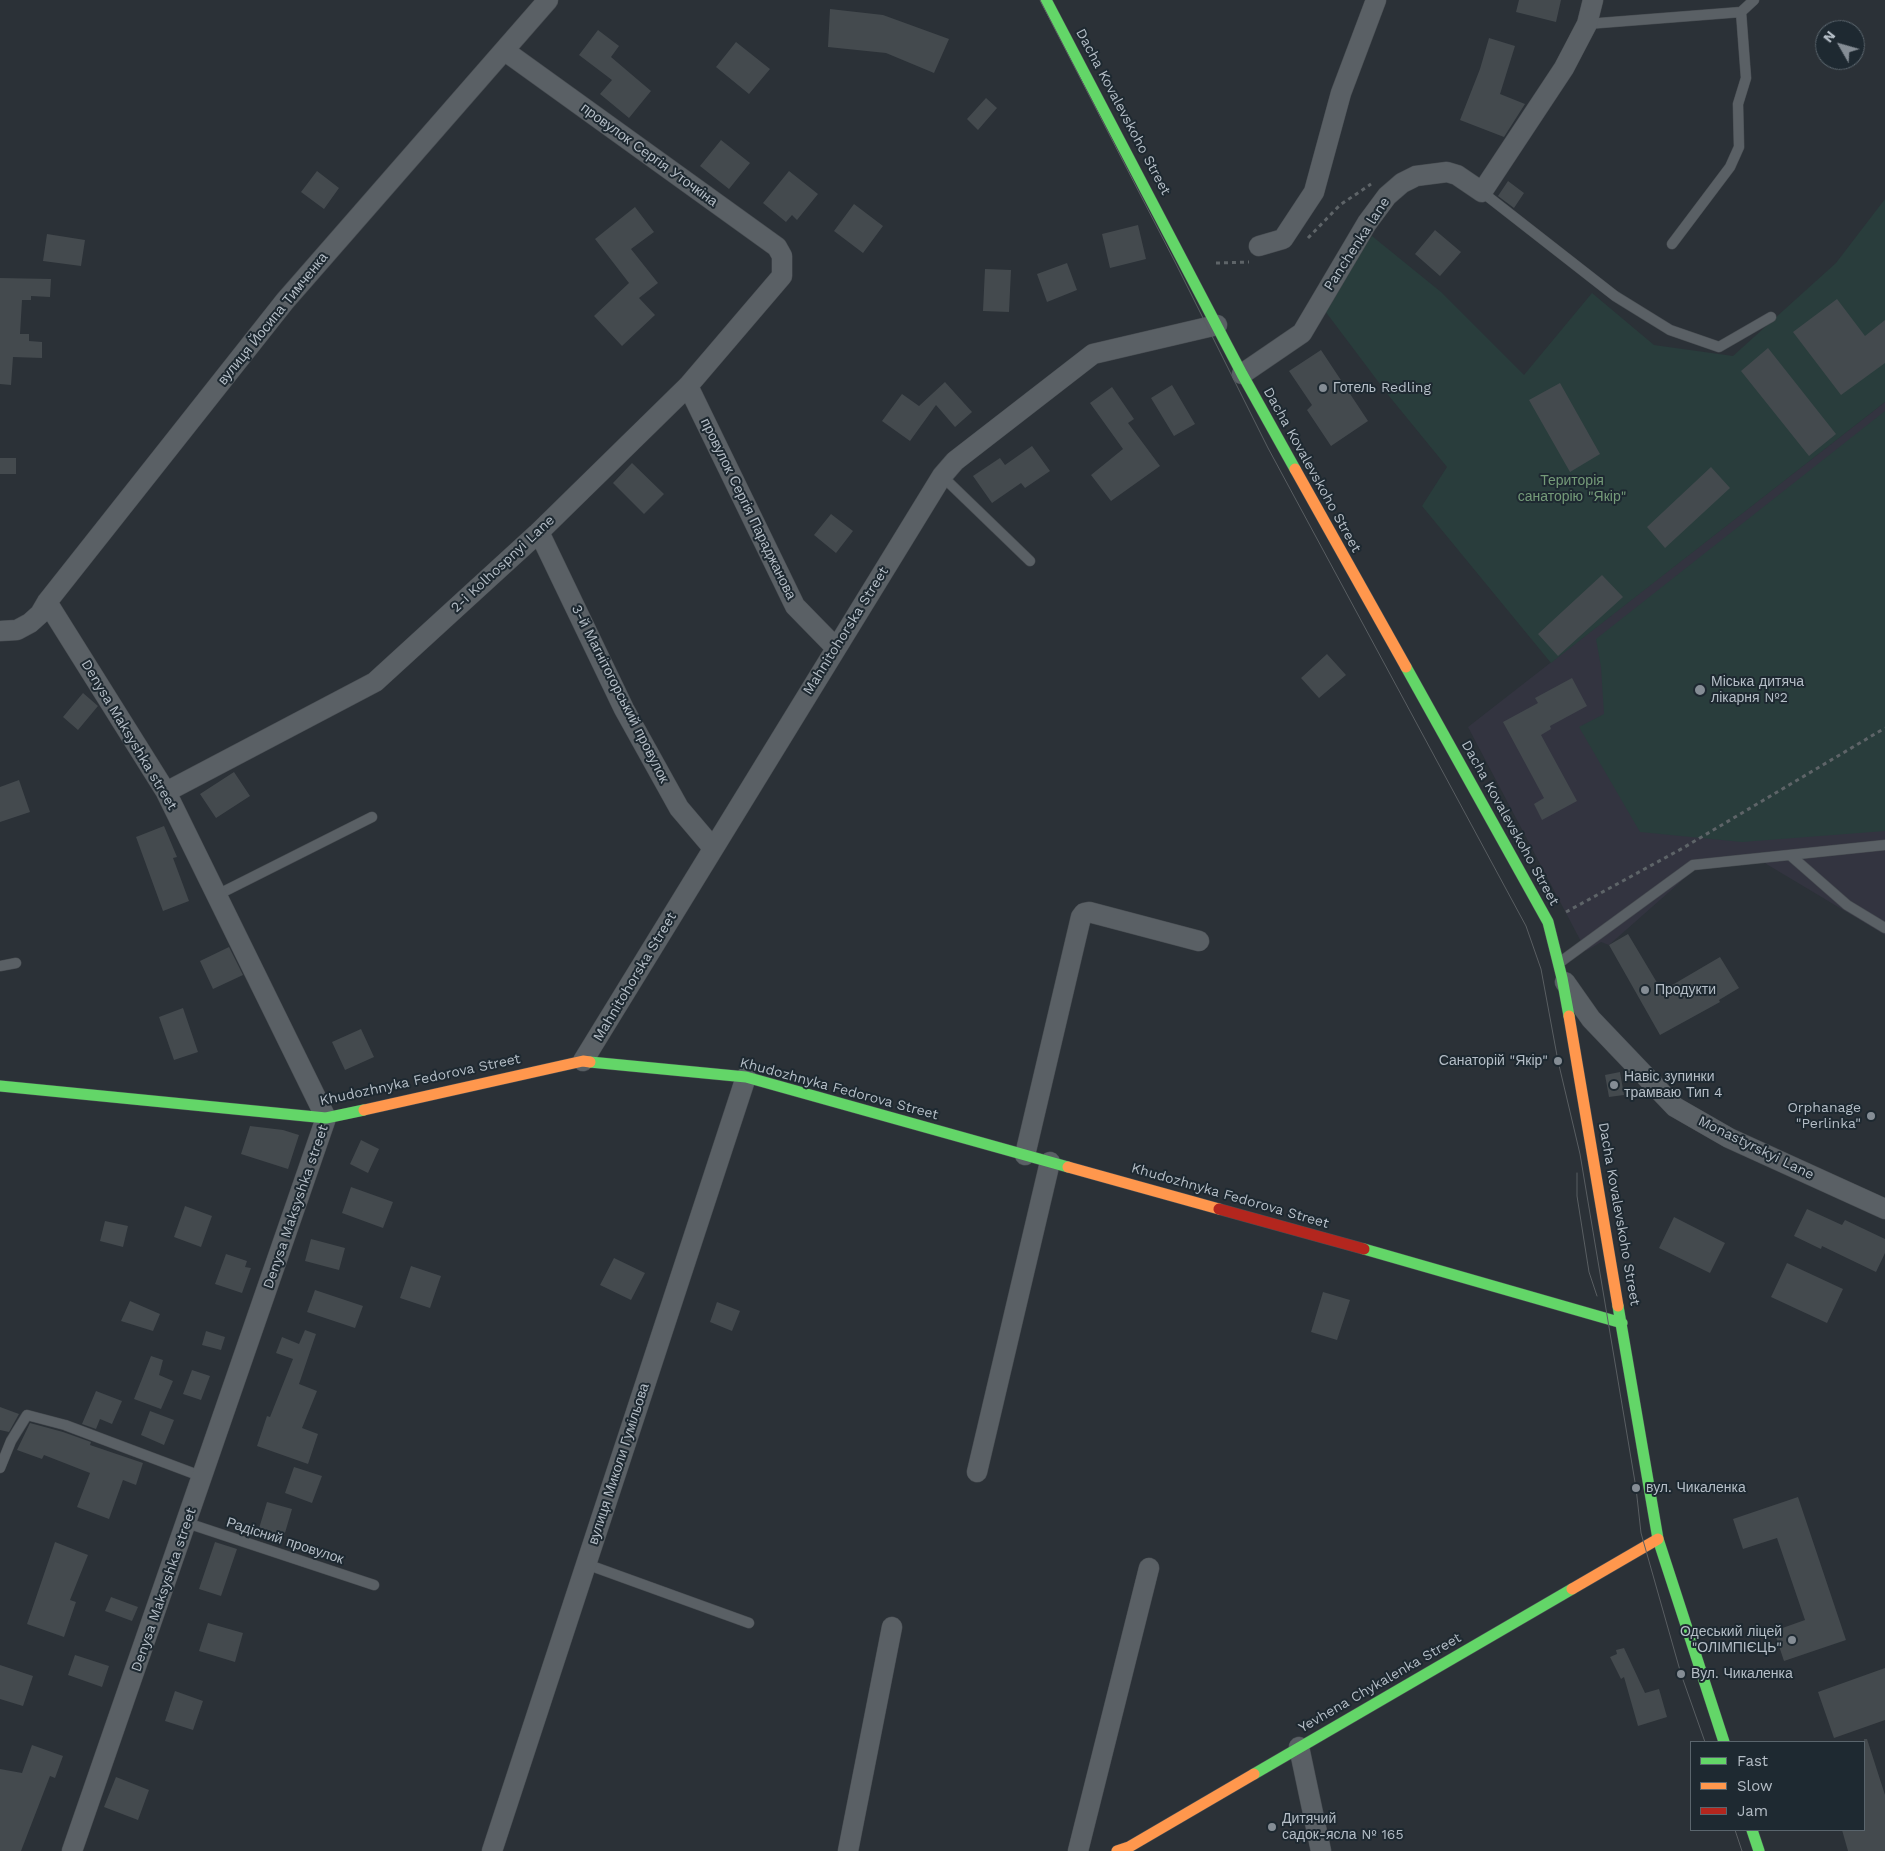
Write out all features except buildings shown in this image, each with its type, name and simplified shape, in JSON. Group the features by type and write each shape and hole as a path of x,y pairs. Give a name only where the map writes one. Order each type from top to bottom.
{"street":[{"name":"вулиця Йосипа Тимченка","path":"0,631 17,630 30,624 40,614 47,602 285,301 548,0"},
{"name":"Dacha Kovalevskoho Street","path":"1046,0 1203,296 1242,374 1548,922 1560,971 1658,1539 1724,1741"},
{"path":"1256,254 1284,239 1314,192 1341,93 1376,0"},
{"path":"1482,192 1564,68 1587,24 1593,0"},
{"name":"провулок Сергія Уточкіна","path":"505,51 777,248 784,266"},
{"name":"Panchenka lane","path":"1242,374 1302,333 1367,224 1387,196 1402,183 1416,176 1447,172 1458,175 1482,192"},
{"name":"2-i Kolhospnyi Lane","path":"166,792 375,682 539,532 688,386 782,276 784,266"},
{"name":"Mahnitohorska Street","path":"583,1061 942,476 955,461 1093,354 1217,324"},
{"name":"провулок Сергія Параджанова","path":"688,386 795,606 836,648"},
{"name":"3-й Магнітогорський провулок","path":"539,532 629,717 679,808 714,848"},
{"name":"Denysa Maksyshka street","path":"47,602 166,792 326,1118 187,1524 72,1851"},
{"path":"1025,1155 1081,918 1084,913 1089,912 1199,941"},
{"name":"Monastyrskyi Lane","path":"1560,971 1590,1020 1675,1107 1730,1138 1885,1209"},
{"name":"Khudozhnyka Fedorova Street","path":"0,1086 326,1118 583,1061 746,1076 1622,1323"},
{"name":"вулиця Миколи Гумільова","path":"492,1851 746,1076"},
{"path":"977,1472 1050,1162"},
{"name":"Yevhena Chykalenka Street","path":"1117,1851 1129,1847 1658,1539"},
{"path":"1078,1851 1149,1568"},
{"path":"848,1851 892,1627"},
{"path":"1299,1747 1321,1851"},
{"path":"1752,1831 1759,1851"}],"lane":[{"path":"1587,24 1741,12 1754,0"},
{"path":"1672,244 1730,167 1739,147 1738,104 1746,78 1741,12"},
{"path":"1482,192 1615,296 1670,330 1718,347 1771,317"},
{"path":"942,476 1030,561"},
{"path":"217,896 372,817"},
{"path":"1560,971 1603,933 1693,865 1885,845"},
{"path":"1790,854 1847,906 1885,928"},
{"path":"0,966 16,963"},
{"path":"0,1468 11,1441 27,1415 65,1425 203,1477"},
{"name":"Радісний провулок","path":"187,1524 374,1585"},
{"path":"586,1564 749,1623"}],"path":[{"path":"1301,244 1340,205 1379,179"},
{"path":"1216,263 1256,254"},
{"path":"1548,922 1683,848 1885,728"}],"shaded area":[{"name":"Міська дитяча лікарня №2","path":"1885,402 1885,935 1763,862 1695,869 1609,945 1601,942 1586,951 1468,727"}],"green space":[{"name":"Територія санаторію \"Якір\"","path":"1885,199 1885,402 1551,663 1422,506 1447,467 1389,396 1319,303 1372,236 1441,292 1524,375 1592,293 1654,345 1733,356 1836,263"},
{"name":"Міська дитяча лікарня №2","path":"1885,411 1885,831 1742,842 1640,832 1579,727 1604,714 1601,667 1596,639"}],"tram line":[{"path":"1040,0 1268,448 1526,926 1541,969 1558,1061 1580,1154 1636,1488 1641,1533 1681,1674 1705,1741"},
{"path":"1577,1173 1577,1196 1589,1272 1597,1296"},
{"path":"1735,1831 1742,1851"}],"traffic: fast":[{"path":"1046,0 1242,374 1295,469"},
{"path":"1406,667 1548,922 1569,1016"},
{"path":"590,1062 746,1077 1068,1167"},
{"path":"0,1086 326,1118 364,1110"},
{"path":"1364,1249 1622,1323"},
{"path":"1618,1306 1658,1539 1724,1741"},
{"path":"1254,1774 1572,1589"},
{"path":"1752,1831 1759,1851"}],"traffic: slow":[{"path":"1295,469 1406,667"},
{"path":"1569,1016 1618,1306"},
{"path":"364,1110 583,1061 590,1062"},
{"path":"1068,1167 1219,1209"},
{"path":"1572,1589 1658,1539"},
{"path":"1117,1851 1129,1847 1254,1774"}],"traffic: jam":[{"path":"1219,1209 1364,1249"}],"place":[{"name":"Готель Redling","path":"1323,388"},
{"name":"Міська дитяча лікарня №2","path":"1700,690"},
{"name":"Продукти","path":"1645,990"},
{"name":"Санаторій \"Якір\"","path":"1558,1061"},
{"name":"Навіс зупинки трамваю Тип 4","path":"1614,1085"},
{"name":"Orphanage \"Perlinka\"","path":"1871,1116"},
{"name":"вул. Чикаленка","path":"1636,1488"},
{"name":"Одеський ліцей \"ОЛІМПІЄЦЬ\"","path":"1792,1640"},
{"name":"Вул. Чикаленка","path":"1681,1674"},
{"name":"Дитячий садок-ясла № 165","path":"1272,1827"}]}
